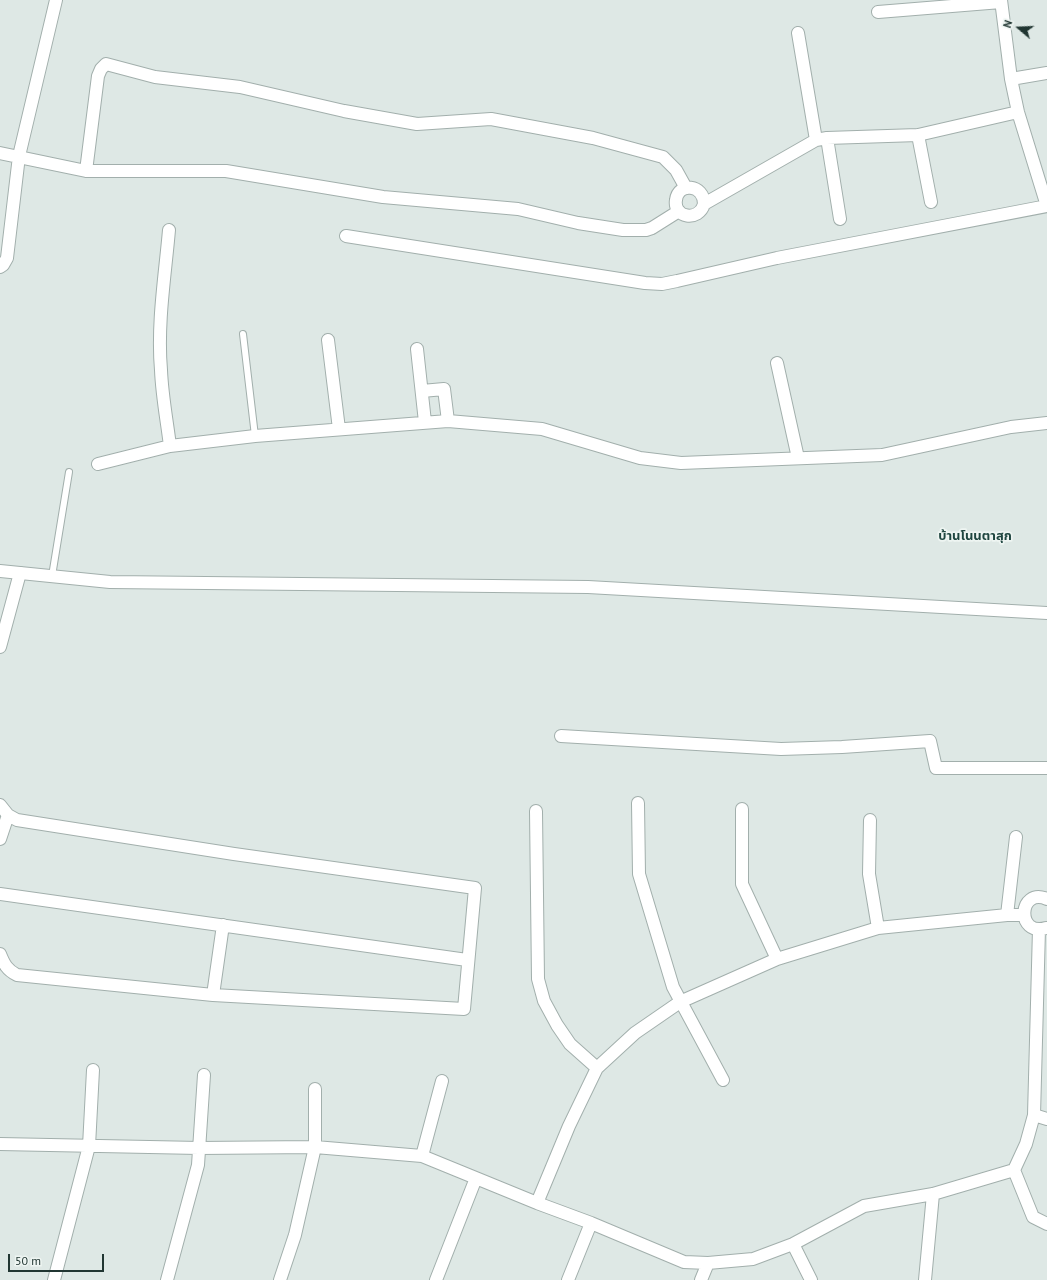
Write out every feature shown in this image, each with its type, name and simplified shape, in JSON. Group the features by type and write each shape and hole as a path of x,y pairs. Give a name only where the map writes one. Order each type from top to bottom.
{"street":[{"path":"0,267 7,258 19,156 56,0"},
{"path":"346,236 645,283 662,284 777,258 1047,206 1018,112 1011,80 1001,1 878,12"},
{"path":"798,33 840,219"},
{"path":"86,170 98,76 101,68 106,64 154,77 240,87 344,111 417,124 491,119 593,138 663,157 676,170 686,188"},
{"path":"1011,80 1047,73"},
{"path":"704,204 704,199 699,191 690,187 678,194 676,198 676,207 679,211 687,216 696,215 704,204 821,139 918,135 1018,112"},
{"path":"918,135 931,202"},
{"path":"0,153 86,170 226,172 383,197 518,210 578,223 638,231 652,228 679,211"},
{"path":"169,230 160,325 160,370 170,446"},
{"path":"328,340 339,429"},
{"path":"417,349 425,422"},
{"path":"777,363 798,458"},
{"path":"422,391 444,389 448,420"},
{"path":"98,464 170,446 255,436 448,420 542,429 640,458 681,464 882,455 1011,427 1047,423"},
{"path":"0,571 110,582 588,587 1047,613"},
{"path":"0,647 20,573"},
{"path":"561,736 781,748 842,747 930,741 936,768 1047,768"},
{"path":"638,804 639,874 673,987 723,1080"},
{"path":"0,805 8,815 17,820 234,854 475,888 467,960 464,1009 213,995 17,975 10,972 0,954"},
{"path":"742,809 742,884 777,959"},
{"path":"536,811 538,979 544,1001 557,1025 570,1044 597,1068"},
{"path":"0,839 8,815"},
{"path":"870,820 869,874 878,928"},
{"path":"1007,915 1016,837"},
{"path":"0,894 467,960"},
{"path":"1047,898 1033,898 1025,906 1024,915 1029,925 1034,928 1043,928 1034,1115 1026,1144 1014,1170 1033,1217 1047,1224"},
{"path":"537,1203 569,1126 597,1068 635,1033 680,1002 777,959 878,928 1007,915 1024,915"},
{"path":"213,995 223,925"},
{"path":"54,1280 89,1146 93,1070"},
{"path":"167,1280 198,1165 204,1075"},
{"path":"422,1156 442,1081"},
{"path":"280,1280 295,1235 315,1147 315,1089"},
{"path":"1034,1115 1047,1119"},
{"path":"0,1144 200,1148 315,1147 422,1156 537,1203 591,1223 684,1262 708,1263 753,1259 793,1244 864,1206 933,1194 1014,1170"},
{"path":"436,1280 476,1178"},
{"path":"925,1280 933,1194"},
{"path":"568,1280 591,1223"},
{"path":"793,1244 811,1280"},
{"path":"702,1280 708,1263"}],"lane":[{"path":"242,334 255,436"},
{"path":"52,576 69,472"}],"district":[{"name":"บ้านโนนตาสุก","path":"975,536"}]}
